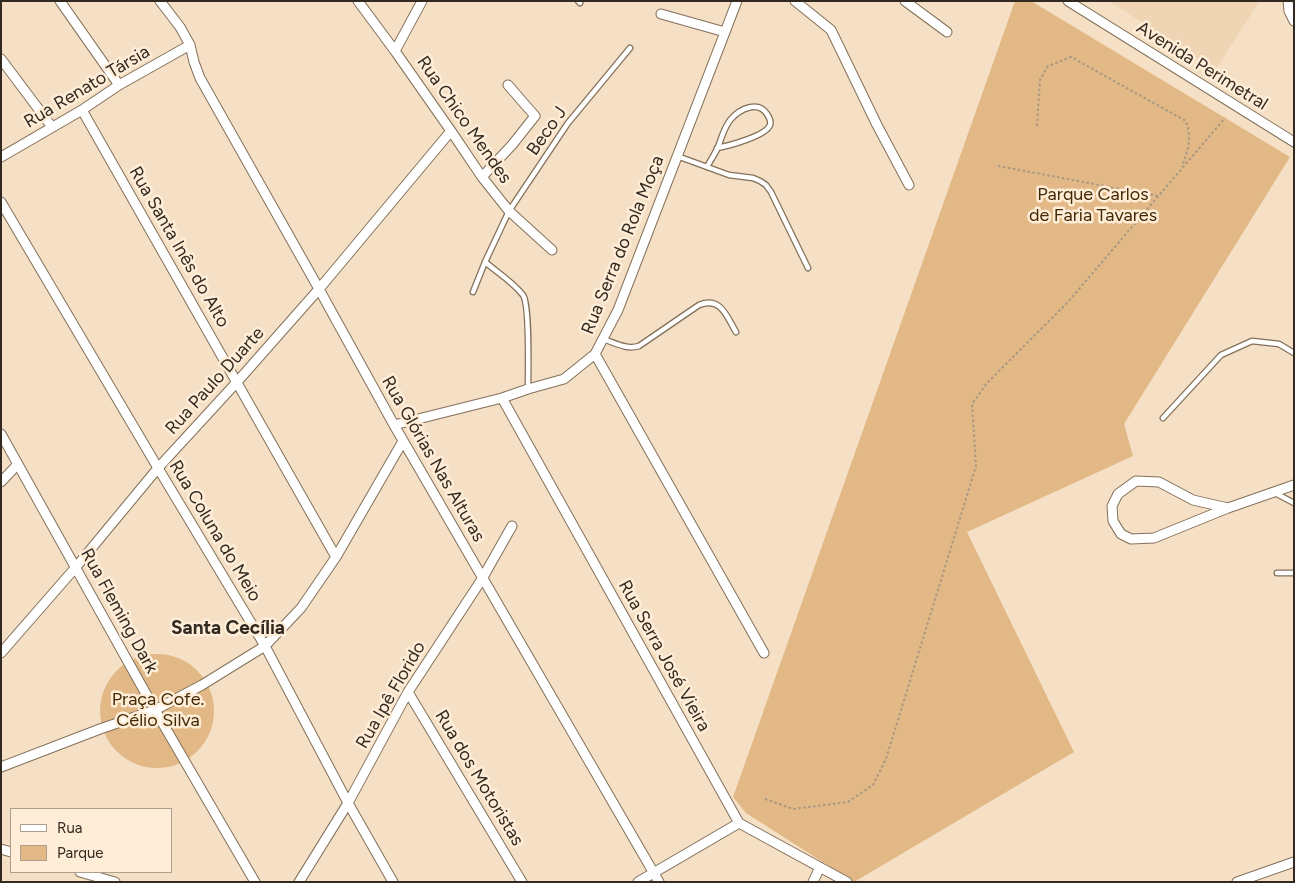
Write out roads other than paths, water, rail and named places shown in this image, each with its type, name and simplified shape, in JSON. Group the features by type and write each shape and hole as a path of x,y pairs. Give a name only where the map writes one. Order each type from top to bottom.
{"street":[{"path":"60,1 119,85"},
{"name":"Rua Glórias Nas Alturas","path":"160,1 180,28 190,46 200,78 403,441 659,882"},
{"name":"Rua Chico Mendes","path":"358,1 509,211 552,250"},
{"path":"395,51 422,1"},
{"name":"Rua Serra do Rola Moça","path":"394,425 502,398 564,379 595,354 618,310 737,1"},
{"path":"795,1 831,30 909,185"},
{"path":"905,1 947,32"},
{"name":"Avenida Perimetral","path":"1068,1 1294,142"},
{"path":"1288,1 1294,21"},
{"path":"661,14 725,32"},
{"name":"Rua Renato Társia","path":"1,157 82,110 119,85 190,46"},
{"path":"1,59 52,127"},
{"path":"482,176 512,145 535,116 508,85"},
{"name":"Rua Santa Inês do Alto","path":"82,110 336,557"},
{"name":"Rua Paulo Duarte","path":"1,653 76,567 158,468 319,289 451,131"},
{"name":"Rua Coluna do Meio","path":"1,202 265,646 348,803 393,882"},
{"path":"595,354 764,653"},
{"name":"Rua Serra José Vieira","path":"502,398 739,823"},
{"name":"Rua Fleming Dark","path":"1,434 255,882"},
{"path":"1,767 156,710 265,646 301,608 336,557 403,441"},
{"path":"1,482 18,464"},
{"path":"1228,508 1193,500 1158,482 1136,481 1118,494 1112,506 1114,520 1121,534 1131,539 1154,538 1228,508 1294,485"},
{"name":"Rua Ipê Florido","path":"299,882 348,803 408,692 482,579 512,526"},
{"name":"Rua dos Motoristas","path":"408,692 522,882"},
{"path":"638,882 739,823 847,882"},
{"path":"1237,882 1294,862"},
{"path":"813,882 820,867"},
{"path":"84,873 116,882"}],"lane":[{"name":"Beco J","path":"473,292 484,262 509,211 568,123 630,48"},
{"path":"707,168 731,120 738,113 748,108 756,106 762,108 770,120 770,125 766,130 733,145 718,148"},
{"path":"677,156 728,176 753,178 766,185 808,268"},
{"path":"484,262 525,297 528,318 528,389"},
{"path":"603,339 628,348 639,346 706,302 713,303 722,309 736,332"},
{"path":"1164,418 1221,355 1252,341 1279,344 1294,353"},
{"path":"1274,492 1294,502"},
{"path":"1277,573 1294,573"}],"district":[{"name":"Santa Cecília","path":"228,628"}],"park label":[{"name":"Parque Carlos de Faria Tavares","path":"1093,205"},
{"name":"Praça Cofe. Célio Silva","path":"158,710"}]}
